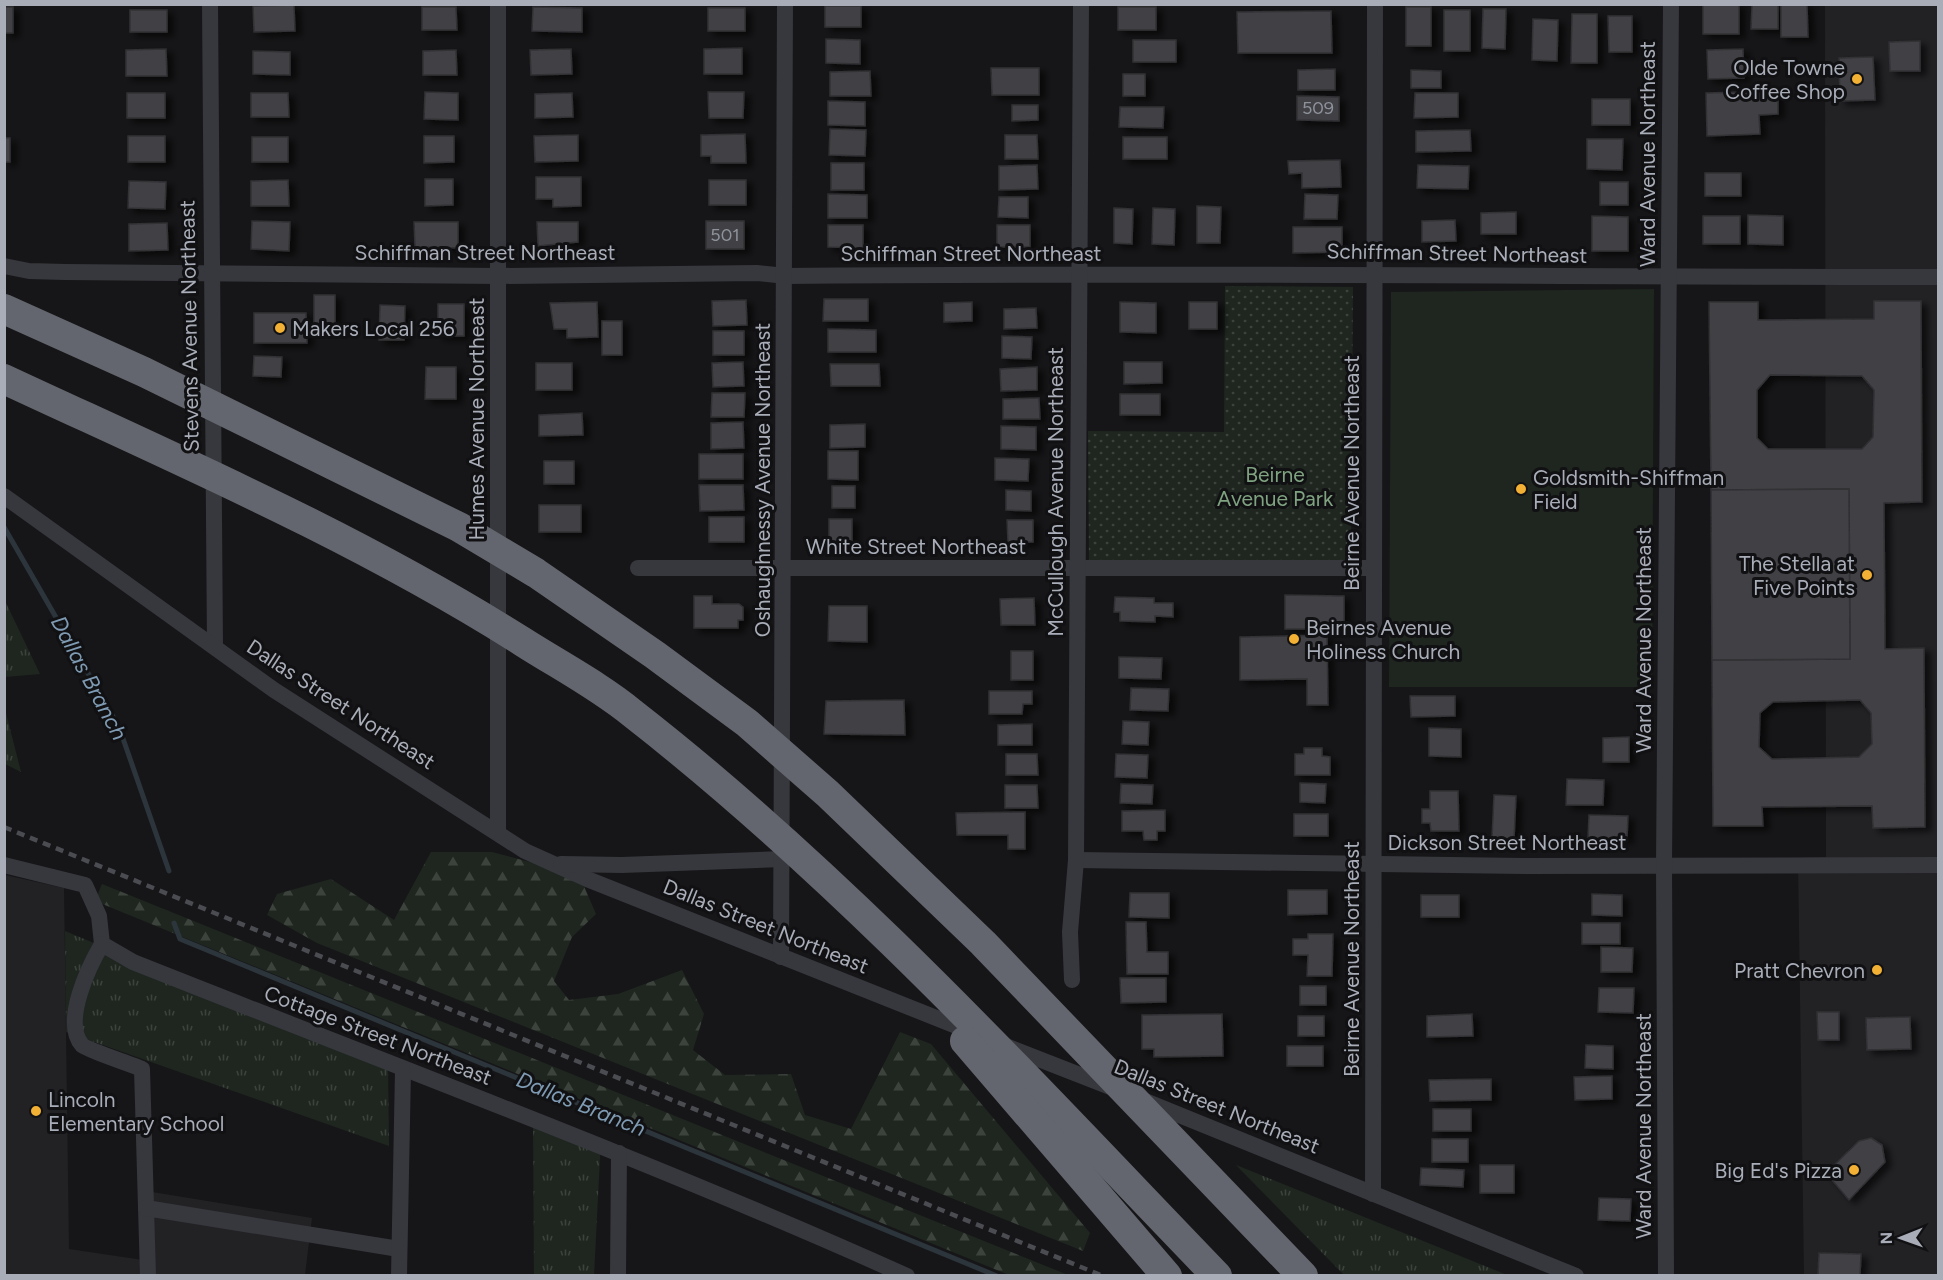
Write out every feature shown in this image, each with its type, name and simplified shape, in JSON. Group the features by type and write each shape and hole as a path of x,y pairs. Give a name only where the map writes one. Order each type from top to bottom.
{"highway":[{"path":"4,309 144,372 459,527 536,573 720,703 828,794 983,944 1303,1275"},
{"path":"4,379 363,548 459,601 630,711 736,800 831,886 966,1016 1216,1275"},
{"path":"831,886 1167,1275"}],"street":[{"name":"Stevens Avenue Northeast","path":"210,4 215,647"},
{"name":"Humes Avenue Northeast","path":"498,4 498,833"},
{"name":"Oshaughnessy Avenue Northeast","path":"781,957 786,276 785,4"},
{"name":"McCullough Avenue Northeast","path":"1072,980 1070,932 1076,860 1081,4"},
{"name":"Beirne Avenue Northeast","path":"1374,1194 1375,4"},
{"name":"Ward Avenue Northeast","path":"1666,1275 1664,866 1671,4"},
{"name":"Schiffman Street Northeast","path":"4,266 38,271 499,276 757,273 786,276 1374,274 1938,277"},
{"name":"Dallas Street Northeast","path":"4,496 274,690 525,851 781,957 1576,1275"},
{"name":"White Street Northeast","path":"638,568 1374,568"},
{"path":"554,864 622,865 783,859"},
{"name":"Dickson Street Northeast","path":"1076,860 1664,866 1938,865"},
{"path":"4,865 85,885 99,916 102,944 90,963 76,1007 75,1027 82,1045 142,1069 148,1275"},
{"name":"Cottage Street Northeast","path":"102,944 133,962 619,1153 908,1275"},
{"path":"399,1275 403,1070"},
{"path":"618,1275 619,1153"},
{"path":"147,1208 399,1249"}],"shaded area":[{"path":"1825,5 1938,5 1938,1275 1804,1275 1798,858 1826,857"},
{"name":"Lincoln Elementary School","path":"5,875 64,888 69,1249 143,1260 140,1190 312,1218 305,1275 5,1276"}],"green space":[{"name":"Beirne Avenue Park","path":"1225,286 1353,287 1351,560 1089,563 1088,431 1224,432"},
{"name":"Goldsmith-Shiffman Field","path":"1654,289 1652,687 1389,687 1391,292"},
{"path":"5,600 7,605 40,674 5,677"},
{"path":"5,709 21,772 5,764"},
{"path":"431,852 492,852 579,875 596,914 572,937 554,981 569,1000 618,994 682,970 704,1014 693,1050 725,1075 791,1074 805,1115 851,1129 900,1032 931,1044 1090,1233 1083,1251 317,943 267,915 277,894 331,879 394,920"},
{"path":"102,884 1068,1275 1009,1275 95,901"},
{"path":"65,931 388,1065 389,1146 66,1032"},
{"path":"533,1114 601,1138 594,1275 534,1275"},
{"path":"1236,1165 1507,1275 1344,1275"}],"building":[{"path":"1703,4 1739,4 1739,34 1703,34"},
{"path":"1781,4 1807,4 1808,37 1781,37"},
{"path":"294,5 295,31 254,32 253,6"},
{"path":"1752,5 1778,5 1778,29 1751,29"},
{"path":"825,6 861,6 861,27 825,27"},
{"path":"4,7 13,7 13,33 4,33"},
{"path":"422,7 456,7 457,30 422,30"},
{"path":"533,7 582,8 582,32 532,31"},
{"path":"1118,7 1156,7 1156,30 1118,30"},
{"path":"1406,7 1431,7 1431,46 1406,46"},
{"path":"708,8 745,8 745,31 708,31"},
{"path":"1483,9 1506,9 1505,49 1482,48"},
{"path":"130,10 167,10 167,32 130,32"},
{"path":"1444,10 1470,10 1470,51 1444,51"},
{"path":"1331,11 1332,53 1238,53 1237,12"},
{"path":"1572,14 1597,14 1597,63 1571,63"},
{"path":"1608,16 1632,16 1632,52 1609,52"},
{"path":"1533,19 1558,20 1557,61 1532,60"},
{"path":"826,39 860,40 860,64 826,63"},
{"path":"1133,40 1176,40 1176,62 1133,62"},
{"path":"1920,41 1920,71 1890,71 1889,42"},
{"path":"742,48 742,74 704,74 704,49"},
{"path":"166,49 167,76 126,76 126,50"},
{"path":"571,49 572,74 531,75 530,50"},
{"path":"1743,49 1744,78 1708,79 1707,50"},
{"path":"456,50 457,75 423,75 423,51"},
{"path":"253,51 290,52 290,75 253,74"},
{"path":"1873,57 1875,100 1840,101 1839,58"},
{"path":"991,68 1039,68 1039,95 992,95"},
{"path":"1335,69 1335,90 1298,90 1298,70"},
{"path":"1411,70 1441,71 1441,88 1411,88"},
{"path":"870,71 871,96 830,96 830,72"},
{"path":"1123,74 1145,74 1145,96 1123,96"},
{"path":"1778,91 1778,114 1759,115 1760,134 1707,136 1706,93"},
{"path":"425,92 458,93 458,120 424,119"},
{"path":"708,92 744,92 743,118 709,118"},
{"path":"127,93 165,93 165,118 127,118"},
{"path":"251,93 288,93 289,117 251,117"},
{"path":"572,93 573,117 535,118 535,94"},
{"path":"1415,93 1458,93 1458,117 1414,118"},
{"path":"1297,96 1339,97 1339,121 1297,120"},
{"path":"1592,99 1630,99 1630,125 1592,125"},
{"path":"828,101 865,102 865,126 828,125"},
{"path":"1012,105 1038,105 1038,120 1012,121"},
{"path":"1120,107 1164,107 1163,128 1119,127"},
{"path":"830,129 866,130 865,156 829,155"},
{"path":"1470,130 1471,151 1416,152 1416,131"},
{"path":"745,134 746,163 711,163 711,156 701,156 701,135"},
{"path":"578,135 578,161 535,162 534,136"},
{"path":"1005,135 1037,135 1038,159 1005,159"},
{"path":"128,136 165,136 165,162 128,162"},
{"path":"424,136 454,136 454,162 424,163"},
{"path":"252,137 288,137 288,162 252,162"},
{"path":"1123,137 1167,137 1167,159 1123,159"},
{"path":"4,138 10,138 10,162 4,162"},
{"path":"1587,139 1623,139 1622,170 1587,169"},
{"path":"1340,160 1341,187 1302,188 1302,173 1289,174 1288,161"},
{"path":"831,163 864,163 864,190 831,190"},
{"path":"1037,165 1038,189 999,190 999,166"},
{"path":"1418,165 1469,166 1468,189 1417,188"},
{"path":"1705,173 1741,173 1741,196 1705,196"},
{"path":"536,177 581,177 581,206 553,207 553,199 536,199"},
{"path":"425,179 453,179 453,205 425,206"},
{"path":"288,180 289,206 251,206 251,181"},
{"path":"709,180 746,180 746,205 709,205"},
{"path":"129,181 166,182 165,209 128,208"},
{"path":"1600,182 1628,182 1628,205 1600,205"},
{"path":"828,194 867,195 867,218 828,218"},
{"path":"1305,194 1338,195 1337,219 1304,219"},
{"path":"999,197 1028,197 1028,218 998,217"},
{"path":"1197,206 1221,207 1220,243 1197,243"},
{"path":"1114,208 1133,209 1132,244 1114,243"},
{"path":"1153,208 1175,209 1174,245 1152,244"},
{"path":"1516,212 1516,234 1481,234 1481,213"},
{"path":"1748,215 1783,216 1783,245 1748,244"},
{"path":"1592,216 1628,217 1628,251 1592,251"},
{"path":"1703,216 1740,216 1740,244 1703,244"},
{"path":"1455,220 1456,241 1422,242 1422,221"},
{"path":"252,221 290,222 289,251 251,249"},
{"path":"706,221 744,221 744,249 706,249"},
{"path":"414,222 458,222 458,248 415,247"},
{"path":"537,222 578,222 578,242 538,246"},
{"path":"167,223 168,250 129,251 129,224"},
{"path":"828,225 863,225 863,248 828,247"},
{"path":"997,225 1030,225 1030,247 997,247"},
{"path":"1293,227 1342,227 1342,252 1293,253"},
{"path":"314,295 335,295 335,327 314,326"},
{"path":"824,299 868,299 868,321 823,321"},
{"path":"746,300 747,325 713,326 712,301"},
{"name":"The Stella at Five Points","path":"1874,301 1921,301 1922,502 1884,503 1885,649 1924,648 1925,827 1873,828 1872,806 1762,807 1763,826 1713,826 1712,660 1850,659 1849,489 1711,490 1709,302 1758,302 1758,320 1874,319","holes":["1770,375 1862,376 1874,390 1873,437 1862,449 1768,449 1757,438 1757,390","1860,700 1871,713 1872,744 1859,757 1772,759 1759,747 1760,713 1773,702"]},
{"path":"597,302 598,337 567,338 567,329 554,329 550,303"},
{"path":"972,302 972,321 944,322 944,303"},
{"path":"1120,302 1156,303 1156,333 1120,332"},
{"path":"1189,302 1217,302 1217,329 1189,329"},
{"path":"438,304 464,304 464,336 438,336"},
{"path":"380,305 405,306 404,340 379,340"},
{"path":"1036,308 1037,328 1004,329 1004,309"},
{"name":"Makers Local 256","path":"254,313 306,313 307,343 254,343"},
{"path":"602,321 622,321 622,355 602,355"},
{"path":"828,329 876,330 876,352 828,352"},
{"path":"713,331 744,331 744,355 713,355"},
{"path":"1002,336 1032,337 1031,359 1002,358"},
{"path":"254,356 282,357 281,377 253,376"},
{"path":"743,362 744,386 713,387 712,363"},
{"path":"1124,362 1162,362 1162,383 1124,384"},
{"path":"536,363 572,363 572,390 536,390"},
{"path":"830,364 879,364 880,386 831,386"},
{"path":"426,367 456,367 456,399 425,399"},
{"path":"1037,367 1037,390 1001,391 1000,369"},
{"path":"712,393 745,393 744,417 711,417"},
{"path":"1120,394 1160,394 1160,415 1120,415"},
{"path":"1039,398 1040,419 1003,419 1003,399"},
{"path":"582,413 583,435 539,436 539,415"},
{"path":"743,422 744,448 711,449 711,423"},
{"path":"865,424 865,447 830,448 830,425"},
{"path":"1001,426 1036,427 1036,450 1001,449"},
{"path":"828,451 858,451 858,480 828,479"},
{"path":"699,454 743,454 743,479 699,479"},
{"path":"995,458 1029,459 1028,481 995,480"},
{"path":"544,461 574,461 574,484 544,484"},
{"path":"699,485 743,485 744,510 700,511"},
{"path":"832,486 855,486 855,508 832,508"},
{"path":"1849,489 1850,659 1712,660 1711,490"},
{"path":"1006,490 1031,491 1031,511 1006,510"},
{"path":"539,505 581,505 581,532 539,532"},
{"path":"709,517 744,517 744,542 709,542"},
{"path":"829,519 852,519 852,541 829,541"},
{"path":"1007,520 1033,520 1033,542 1008,543"},
{"path":"1285,595 1344,596 1344,629 1285,629"},
{"path":"694,596 712,596 712,604 739,604 743,607 743,620 738,620 738,628 694,628"},
{"path":"1115,597 1154,598 1154,603 1173,603 1173,617 1155,616 1155,622 1120,621 1120,612 1114,612"},
{"path":"1034,598 1035,625 1001,625 1000,599"},
{"path":"829,606 867,606 867,642 828,641"},
{"path":"1327,635 1328,705 1307,705 1307,679 1240,680 1240,637"},
{"path":"1011,651 1033,651 1033,680 1011,680"},
{"path":"1119,657 1162,658 1161,679 1119,678"},
{"path":"1131,688 1169,689 1168,711 1130,710"},
{"path":"989,691 1032,691 1032,704 1023,704 1022,714 989,714"},
{"path":"1410,696 1455,696 1455,716 1411,717"},
{"path":"904,700 905,735 824,734 826,701"},
{"path":"1123,721 1149,722 1148,745 1122,744"},
{"path":"1032,724 1032,745 998,745 998,725"},
{"path":"1429,728 1461,729 1461,757 1429,756"},
{"path":"1629,737 1629,762 1603,762 1603,738"},
{"path":"1304,748 1322,748 1322,756 1330,757 1330,775 1295,775 1295,754 1304,754"},
{"path":"1006,754 1037,754 1038,775 1006,775"},
{"path":"1116,754 1148,755 1147,778 1115,777"},
{"path":"1567,779 1604,780 1603,805 1566,805"},
{"path":"1300,783 1326,784 1325,803 1300,802"},
{"path":"1121,784 1153,785 1152,804 1120,803"},
{"path":"1005,785 1037,785 1038,808 1005,808"},
{"path":"1430,791 1458,791 1459,831 1431,831 1430,823 1422,823 1422,809 1430,809"},
{"path":"1494,795 1516,796 1514,839 1492,838"},
{"path":"1165,810 1165,831 1157,831 1157,840 1144,840 1143,831 1122,831 1122,811"},
{"path":"1025,812 1025,849 1008,849 1008,835 957,835 956,813"},
{"path":"1294,814 1328,814 1328,836 1294,836"},
{"path":"1589,815 1628,816 1627,839 1588,838"},
{"path":"1288,890 1327,890 1327,914 1288,915"},
{"path":"1130,893 1169,893 1169,918 1129,917"},
{"path":"1592,894 1622,895 1622,916 1592,915"},
{"path":"1421,895 1459,895 1459,917 1421,917"},
{"path":"1126,922 1146,922 1147,952 1168,952 1168,974 1127,974"},
{"path":"1582,923 1620,923 1620,944 1582,944"},
{"path":"1308,934 1333,934 1332,976 1307,976 1308,955 1293,955 1293,939 1308,939"},
{"path":"1601,947 1633,948 1632,972 1601,972"},
{"path":"1120,978 1166,978 1166,1002 1121,1003"},
{"path":"1300,986 1326,986 1326,1005 1300,1005"},
{"path":"1599,988 1634,988 1633,1013 1598,1012"},
{"path":"1817,1012 1839,1012 1839,1040 1818,1040"},
{"path":"1222,1014 1223,1056 1154,1057 1154,1049 1142,1049 1142,1015"},
{"path":"1472,1014 1473,1036 1427,1037 1427,1016"},
{"path":"1298,1016 1324,1016 1324,1036 1298,1036"},
{"path":"1910,1017 1911,1049 1867,1050 1866,1018"},
{"path":"1586,1045 1613,1046 1613,1069 1585,1068"},
{"path":"1287,1046 1323,1046 1323,1066 1287,1066"},
{"path":"1612,1076 1612,1099 1575,1100 1574,1077"},
{"path":"1491,1079 1491,1100 1430,1101 1429,1080"},
{"path":"1433,1109 1471,1109 1471,1131 1433,1131"},
{"name":"Big Ed's Pizza","path":"1871,1138 1882,1145 1885,1162 1849,1200 1826,1173 1859,1141"},
{"path":"1432,1139 1468,1139 1468,1162 1432,1162"},
{"path":"1480,1165 1514,1165 1514,1193 1480,1193"},
{"path":"1421,1168 1464,1170 1463,1187 1420,1185"},
{"path":"1599,1198 1631,1199 1630,1221 1598,1220"},
{"path":"1819,1253 1861,1254 1860,1276 1818,1276"}],"waterway":[{"name":"Dallas Branch","path":"4,527 119,727 169,871"},
{"name":"Dallas Branch","path":"174,923 180,939 997,1276"}],"railway":[{"path":"4,827 1103,1276"}],"place":[{"name":"Olde Towne Coffee Shop","path":"1857,79"},
{"name":"Makers Local 256","path":"280,328"},
{"name":"Goldsmith-Shiffman Field","path":"1521,489"},
{"name":"The Stella at Five Points","path":"1867,575"},
{"name":"Beirnes Avenue Holiness Church","path":"1294,639"},
{"name":"Pratt Chevron","path":"1877,970"},
{"name":"Lincoln Elementary School","path":"36,1111"},
{"name":"Big Ed's Pizza","path":"1854,1170"}]}
